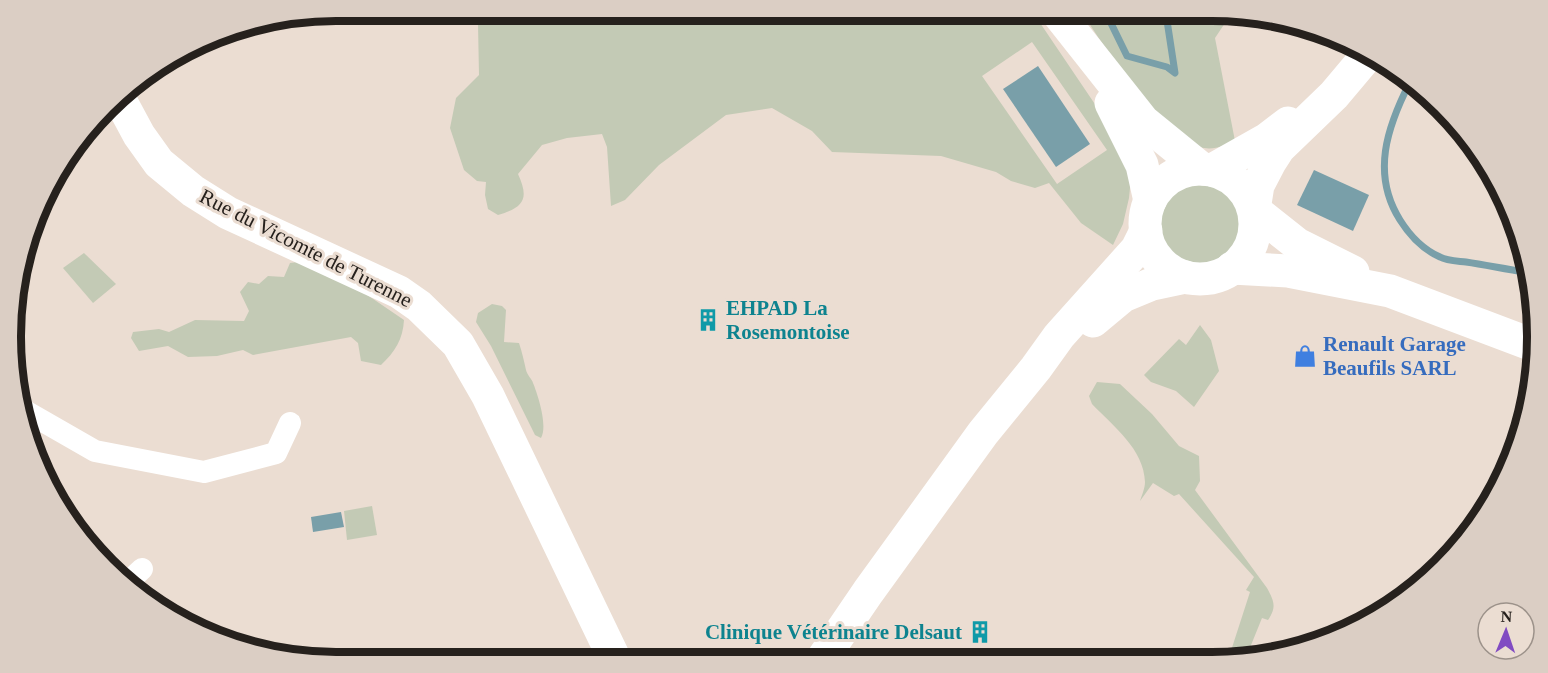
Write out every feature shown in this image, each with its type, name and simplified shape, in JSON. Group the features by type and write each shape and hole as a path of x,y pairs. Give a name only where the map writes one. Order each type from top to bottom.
{"main road":[{"path":"1060,21 1114,109 1142,165 1149,244 1155,256 1174,272 1185,277"},
{"path":"1064,21 1143,122 1207,170 1232,178 1249,198 1254,210 1297,244 1390,291 1527,343"},
{"path":"827,652 983,433 1059,336 1137,249 1159,187 1171,177 1186,171 1207,170 1267,139 1356,67"},
{"path":"1036,368 1123,296 1152,284 1185,277 1207,278 1220,275 1244,257 1252,243 1258,185 1270,162 1279,148 1334,95 1356,67"},
{"name":"Rue du Vicomte de Turenne","path":"122,104 139,135 159,163 193,191 228,213 399,292 419,306 458,344 493,406 611,652"},
{"path":"1232,268 1288,271 1390,291"}],"street":[{"path":"31,414 95,451 204,472 276,453 290,423"}],"green space":[{"path":"478,21 1039,21 1109,125 1131,178 1129,198 1123,224 1113,245 1081,223 1049,183 1035,188 1011,181 996,172 941,156 832,152 812,131 772,108 726,115 659,165 625,200 611,206 607,147 602,134 567,138 542,145 518,174 524,195 519,205 498,215 488,209 485,195 486,182 477,181 464,170 450,128 456,98 479,75","holes":["1032,42 1107,150 1057,184 982,76"]},
{"path":"1088,21 1226,22 1215,38 1235,141 1209,148 1200,147 1183,137 1150,106"},
{"path":"1199,181 1225,188 1239,203 1243,221 1238,240 1227,256 1211,266 1191,266 1170,253 1165,247 1160,231 1161,214 1168,198 1182,186"},
{"path":"84,253 116,284 93,303 63,268"},
{"path":"306,261 360,290 404,320 397,345 381,365 361,361 358,343 351,337 253,355 243,350 217,356 188,357 168,346 139,351 131,338 133,332 159,329 169,332 195,320 244,321 249,311 240,292 248,282 259,284 268,276 284,277 290,263"},
{"path":"492,304 502,306 506,310 504,342 519,343 541,410 543,433 541,438 535,435 491,346 476,322 478,313"},
{"path":"1200,325 1211,340 1219,371 1194,407 1176,391 1151,382 1144,375 1179,339 1186,345"},
{"path":"1097,382 1120,384 1152,414 1179,446 1199,456 1200,481 1195,490 1267,588 1273,600 1271,615 1268,620 1262,618 1249,649 1231,651 1250,592 1246,590 1254,577 1179,494 1174,496 1153,483 1140,501 1145,484 1139,459 1126,439 1092,404 1089,396"},
{"path":"372,506 377,535 347,540 344,511"}],"water":[{"path":"1038,66 1090,144 1056,167 1003,89"},
{"path":"1314,170 1369,195 1353,231 1297,205"},
{"path":"341,512 344,527 313,532 311,517"}],"waterway":[{"path":"1110,21 1127,56 1167,67 1175,73 1167,21"},
{"path":"1407,88 1389,133 1384,168 1391,203 1400,220 1417,241 1443,258 1520,271"}],"place":[{"name":"EHPAD La Rosemontoise","path":"708,320"},
{"name":"Renault Garage Beaufils SARL","path":"1305,356"},
{"name":"Clinique Vétérinaire Delsaut","path":"980,632"}]}
